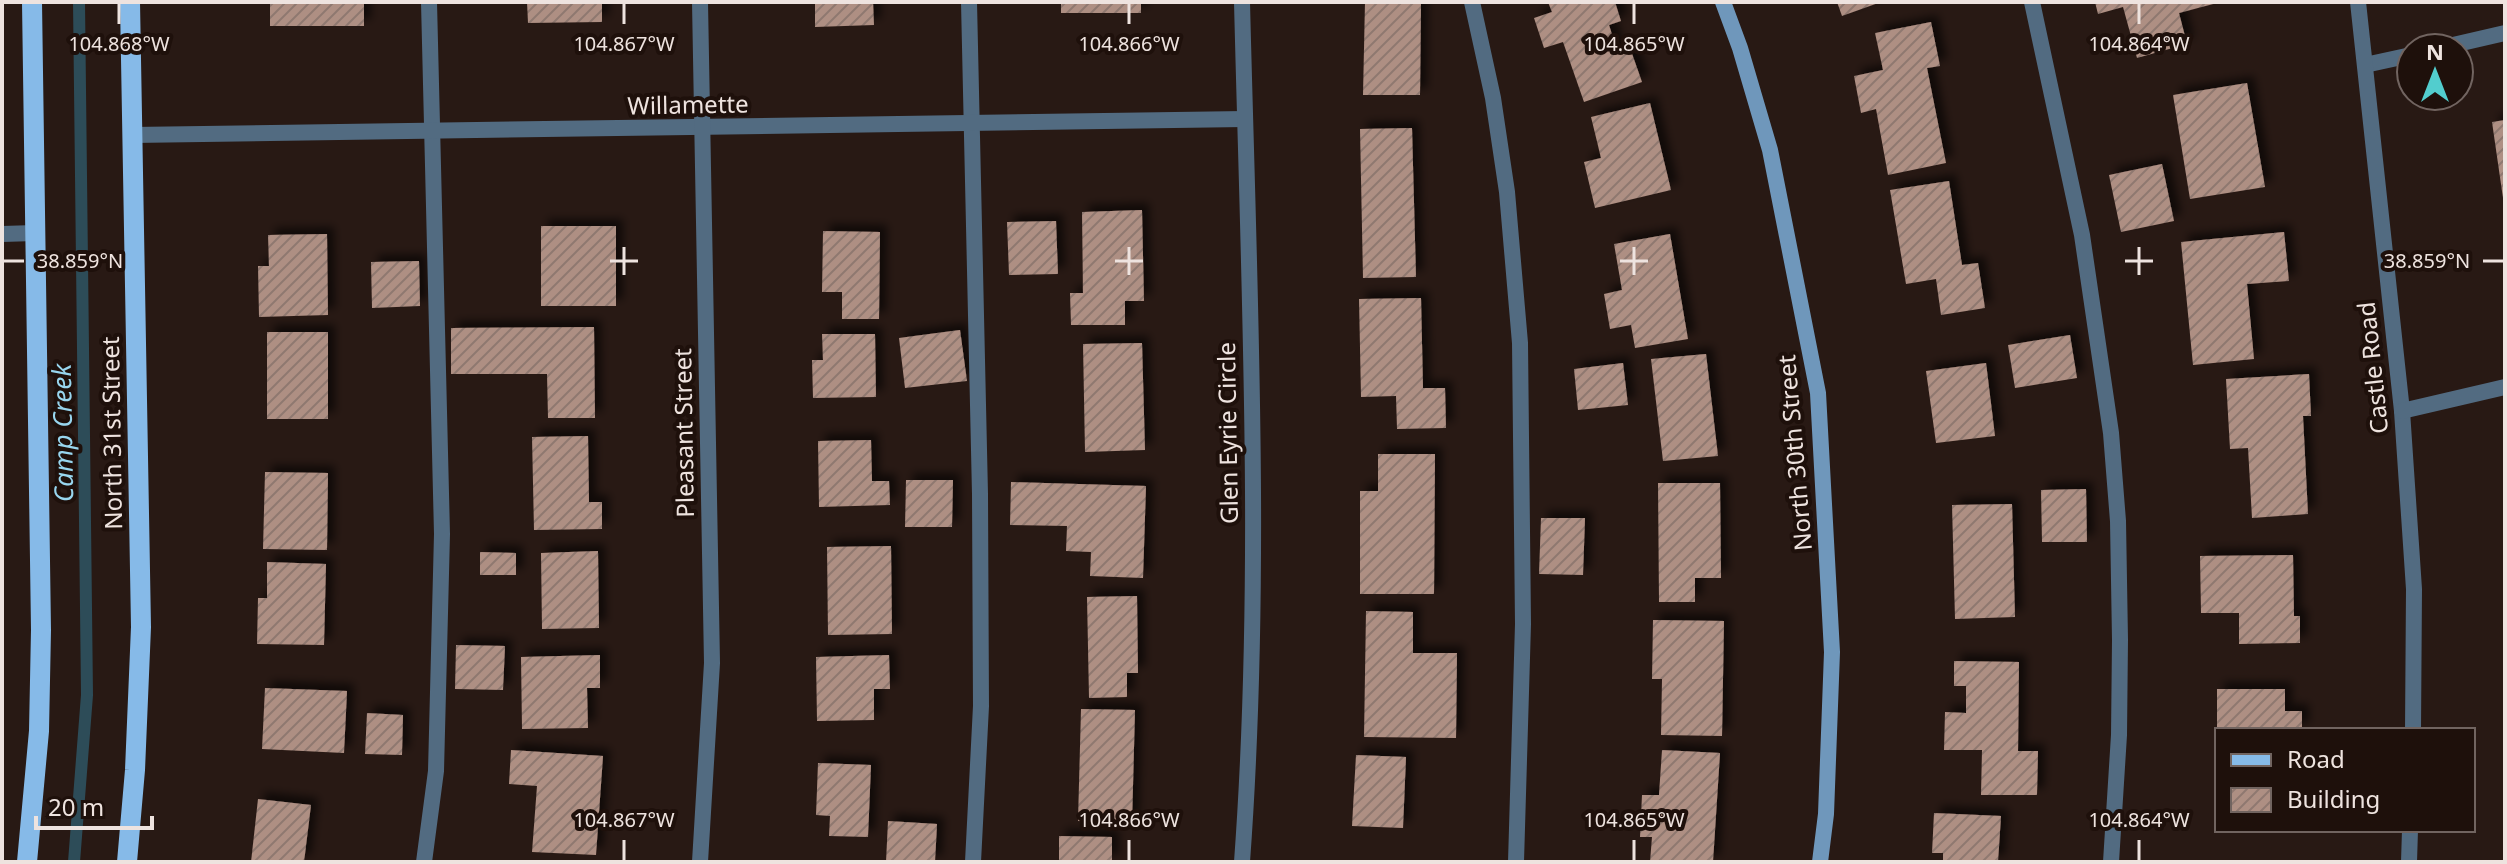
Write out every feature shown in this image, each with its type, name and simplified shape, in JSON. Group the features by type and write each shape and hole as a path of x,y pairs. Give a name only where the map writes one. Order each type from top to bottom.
{"main road":[{"path":"27,862 40,688 32,2"},
{"name":"North 31st Street","path":"127,862 135,770 141,627 130,2"},
{"name":"North 30th Street","path":"1723,2 1770,150 1818,393 1832,652 1826,814 1820,862"}],"street":[{"path":"424,862 436,771 442,534 429,2"},
{"name":"Pleasant Street","path":"700,2 712,663 700,862"},
{"path":"969,2 981,676 973,862"},
{"name":"Glen Eyrie Circle","path":"1242,2 1253,564 1251,748 1242,862"},
{"path":"1472,2 1493,98 1520,343 1523,624 1516,862"},
{"path":"2032,2 2082,235 2111,433 2118,521 2120,640 2119,735 2111,862"},
{"name":"Castle Road","path":"2358,2 2402,411 2414,589 2413,728"},
{"path":"2475,40 2505,33"},
{"path":"2365,65 2395,58"},
{"name":"Willamette","path":"132,135 1245,119"},
{"path":"2,234 35,233"},
{"path":"2402,411 2505,387"},
{"path":"2409,862 2410,832"}],"building":[{"path":"270,2 364,2 364,26 270,26"},
{"path":"527,2 602,2 602,22 528,23"},
{"path":"815,2 873,2 874,25 815,27"},
{"path":"1061,2 1141,2 1141,13 1061,13"},
{"path":"1365,2 1421,2 1420,95 1363,95"},
{"path":"1548,2 1615,2 1621,21 1609,25 1618,53 1630,48 1642,82 1584,102 1563,42 1544,48 1534,18 1552,12"},
{"path":"1837,2 1881,2 1842,16"},
{"path":"2095,2 2217,3 2179,13 2187,44 2137,58 2123,7 2098,14"},
{"path":"1931,22 1940,66 1927,68 1946,163 1888,175 1876,109 1861,113 1854,76 1883,70 1875,33"},
{"path":"2247,83 2265,187 2190,199 2173,95"},
{"path":"1650,103 1671,190 1595,208 1584,162 1601,158 1591,117"},
{"path":"2505,120 2505,198 2503,198 2492,122"},
{"path":"1412,128 1416,277 1363,278 1360,129"},
{"path":"2162,164 2174,221 2121,232 2109,175"},
{"path":"1949,181 1962,265 1978,263 1985,308 1941,315 1936,279 1906,284 1890,190"},
{"path":"1142,210 1144,301 1125,301 1125,325 1071,325 1070,293 1083,293 1082,212"},
{"path":"1056,221 1058,274 1009,275 1007,222"},
{"path":"541,226 616,226 616,306 541,306"},
{"path":"823,231 880,232 879,319 842,319 842,292 822,292"},
{"path":"2284,232 2289,281 2247,284 2254,359 2193,365 2181,242"},
{"path":"327,234 328,315 259,317 258,266 269,266 268,235"},
{"path":"1670,234 1688,339 1635,348 1631,325 1610,329 1604,294 1622,290 1614,244"},
{"path":"419,261 420,306 372,308 371,262"},
{"path":"1421,298 1423,388 1445,388 1446,428 1397,429 1396,396 1361,397 1359,299"},
{"path":"594,327 595,418 548,418 547,374 451,374 451,328"},
{"path":"960,330 967,381 905,388 899,338"},
{"path":"267,332 328,332 328,419 267,419"},
{"path":"822,334 875,334 876,397 813,398 812,360 823,360"},
{"path":"2070,335 2077,378 2015,388 2008,345"},
{"path":"1142,343 1145,450 1085,452 1083,344"},
{"path":"1706,354 1718,456 1663,461 1651,359"},
{"path":"1623,363 1628,405 1578,410 1574,369"},
{"path":"1986,363 1995,436 1936,443 1926,371"},
{"path":"2309,374 2311,416 2303,416 2308,514 2252,518 2248,448 2230,449 2226,379"},
{"path":"588,436 589,502 602,502 602,529 534,530 532,437"},
{"path":"871,440 872,481 889,481 890,505 819,507 818,441"},
{"path":"1378,454 1435,454 1434,594 1360,594 1360,491 1378,491"},
{"path":"265,472 328,473 327,550 263,549"},
{"path":"906,480 953,480 952,527 905,527"},
{"path":"1011,482 1146,486 1143,578 1090,576 1091,552 1066,551 1067,526 1010,525"},
{"path":"1658,483 1720,483 1721,578 1695,578 1695,602 1659,602"},
{"path":"2086,489 2087,542 2042,542 2041,490"},
{"path":"2012,504 2015,617 1955,619 1952,505"},
{"path":"1541,518 1585,518 1583,575 1539,574"},
{"path":"891,546 892,634 828,635 827,547"},
{"path":"598,551 599,628 542,629 541,553"},
{"path":"480,552 516,553 516,575 480,575"},
{"path":"2293,555 2294,616 2300,616 2300,643 2239,644 2239,613 2201,613 2200,556"},
{"path":"267,562 326,564 324,645 257,644 258,598 267,598"},
{"path":"1137,596 1138,673 1127,673 1127,697 1089,698 1087,597"},
{"path":"1366,611 1413,612 1413,653 1457,653 1456,738 1364,737"},
{"path":"1653,620 1724,621 1722,736 1661,735 1662,679 1652,679"},
{"path":"456,645 505,646 503,690 455,689"},
{"path":"600,655 600,688 587,688 588,728 522,729 521,657"},
{"path":"889,655 890,689 874,689 874,720 817,721 816,657"},
{"path":"1954,661 2019,662 2018,751 2038,751 2037,795 1981,795 1982,750 1944,750 1945,712 1966,713 1966,686 1954,686"},
{"path":"265,688 347,691 344,753 262,749"},
{"path":"2217,689 2285,689 2285,711 2302,711 2302,728 2217,728"},
{"path":"1081,709 1135,710 1132,823 1078,821"},
{"path":"367,713 403,715 402,755 365,754"},
{"path":"511,750 603,756 596,855 532,852 537,786 509,784"},
{"path":"1662,750 1720,753 1713,862 1650,862 1652,837 1640,837 1642,795 1659,795"},
{"path":"1356,755 1406,757 1403,828 1352,826"},
{"path":"818,763 871,765 868,837 829,836 830,816 816,815"},
{"path":"258,799 311,805 304,862 251,862"},
{"path":"1934,813 2001,816 1998,862 1943,862 1943,853 1932,853"},
{"path":"888,821 937,824 935,862 886,862"},
{"path":"1059,836 1112,837 1112,862 1059,862"}],"waterway":[{"name":"Camp Creek","path":"74,862 87,695 79,2"}]}
